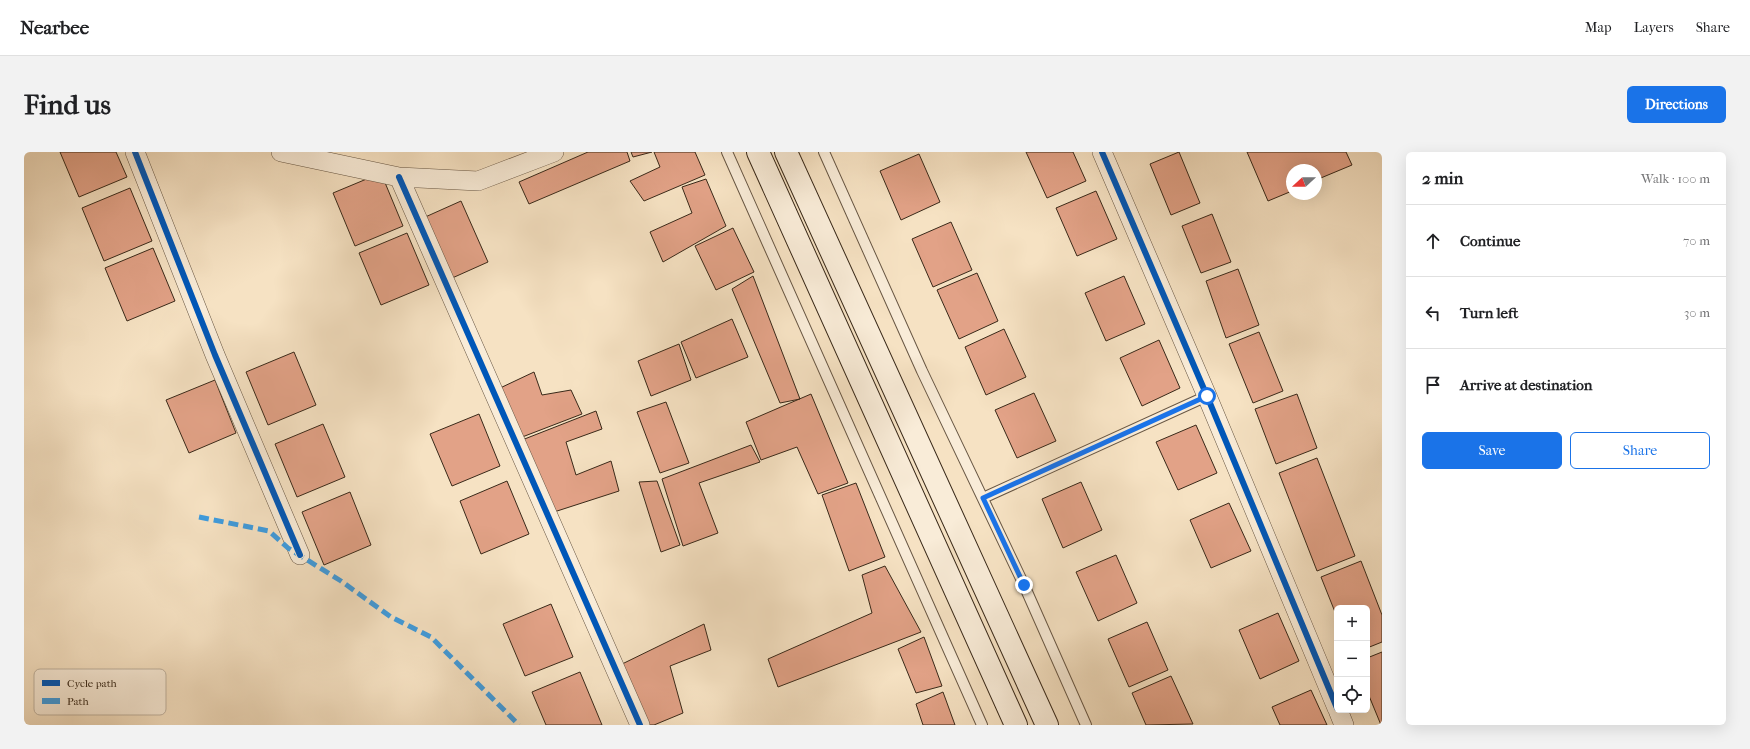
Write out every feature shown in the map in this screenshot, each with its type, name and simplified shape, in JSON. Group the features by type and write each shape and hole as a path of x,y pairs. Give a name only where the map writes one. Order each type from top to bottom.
{"main road":[{"path":"758,152 1016,725"},
{"path":"786,152 1047,725"}],"street":[{"path":"134,152 215,355 300,555"},
{"path":"281,152 399,178 478,181 554,152"},
{"path":"1102,152 1207,396 1334,702"},
{"path":"399,178 640,725"},
{"path":"1339,713 1344,725"}],"lane":[{"path":"727,152 982,725"},
{"path":"824,152 922,371 1024,585 1086,725"},
{"path":"983,498 1207,396"}],"building":[{"path":"60,152 116,152 127,177 79,197"},
{"path":"588,152 627,152 630,161 529,204 519,182"},
{"path":"631,152 652,152 633,157"},
{"path":"654,152 695,152 705,175 644,201 630,181 660,167"},
{"path":"1026,152 1073,152 1086,181 1047,198"},
{"path":"1179,152 1200,203 1171,215 1150,164"},
{"path":"1247,152 1346,152 1352,165 1322,178 1322,164 1286,164 1286,194 1268,201"},
{"path":"919,154 940,202 901,220 880,171"},
{"path":"381,173 403,226 355,246 333,193"},
{"path":"706,179 726,226 663,262 650,232 692,213 682,187"},
{"path":"130,188 152,241 104,261 82,208"},
{"path":"1096,191 1117,239 1077,256 1056,208"},
{"path":"461,201 488,262 450,279 423,218"},
{"path":"1212,214 1231,262 1201,273 1182,226"},
{"path":"951,222 972,270 933,287 912,239"},
{"path":"733,228 754,272 716,290 695,246"},
{"path":"407,233 429,285 381,305 359,253"},
{"path":"153,248 175,301 127,321 105,268"},
{"path":"1238,269 1259,325 1226,338 1206,281"},
{"path":"977,273 998,321 959,339 937,290"},
{"path":"753,276 800,399 780,403 732,289"},
{"path":"1124,276 1145,324 1106,341 1085,293"},
{"path":"732,319 748,357 696,378 681,342"},
{"path":"1004,329 1026,377 986,395 965,347"},
{"path":"1259,332 1283,391 1253,403 1229,344"},
{"path":"1159,340 1180,388 1142,406 1120,358"},
{"path":"679,344 691,380 651,396 638,361"},
{"path":"294,352 316,405 268,425 246,372"},
{"path":"534,372 542,395 571,390 582,414 517,439 498,389"},
{"path":"215,380 236,433 189,453 166,400"},
{"path":"1034,393 1056,441 1017,458 995,410"},
{"path":"811,394 848,483 818,494 797,447 761,460 746,422"},
{"path":"1297,394 1317,448 1276,464 1255,409"},
{"path":"666,402 689,463 660,473 637,412"},
{"path":"596,411 602,429 566,442 576,475 611,461 619,491 554,512 522,440"},
{"path":"479,414 500,466 452,486 430,434"},
{"path":"323,424 345,477 297,497 275,444"},
{"path":"1196,425 1217,473 1178,490 1156,442"},
{"path":"751,445 760,462 699,483 718,533 683,546 662,479"},
{"path":"1317,458 1355,556 1317,571 1279,473"},
{"path":"507,481 529,534 481,554 460,501"},
{"path":"657,481 680,545 661,552 639,482"},
{"path":"1081,482 1102,530 1063,548 1042,499"},
{"path":"856,483 885,557 849,571 822,495"},
{"path":"350,492 371,545 324,565 302,512"},
{"path":"1229,503 1251,551 1211,568 1190,520"},
{"path":"1116,555 1137,603 1098,621 1076,572"},
{"path":"1361,561 1382,615 1382,642 1370,647 1370,605 1334,605 1334,610 1321,577"},
{"path":"885,566 921,632 778,687 768,659 872,613 862,575"},
{"path":"551,604 573,657 525,676 503,624"},
{"path":"1278,613 1299,661 1260,679 1239,630"},
{"path":"1147,622 1168,670 1129,687 1108,639"},
{"path":"704,624 711,650 670,666 683,713 654,725 641,725 618,666"},
{"path":"924,637 942,686 916,693 898,649"},
{"path":"1382,652 1382,725 1370,698 1370,657"},
{"path":"580,672 602,725 546,725 532,692"},
{"path":"1171,676 1193,724 1146,725 1132,693"},
{"path":"1311,690 1327,725 1280,725 1272,707"},
{"path":"943,692 955,725 923,725 916,704"}],"marked path":[{"path":"199,517 269,531 288,548 341,581 391,617 431,637 519,725"}],"cycle path":[{"path":"135,152 215,355 300,555"},
{"path":"1102,152 1207,396 1334,701"},
{"path":"399,177 640,725"}],"route":[{"path":"1024,585 983,498 1207,396"}]}
